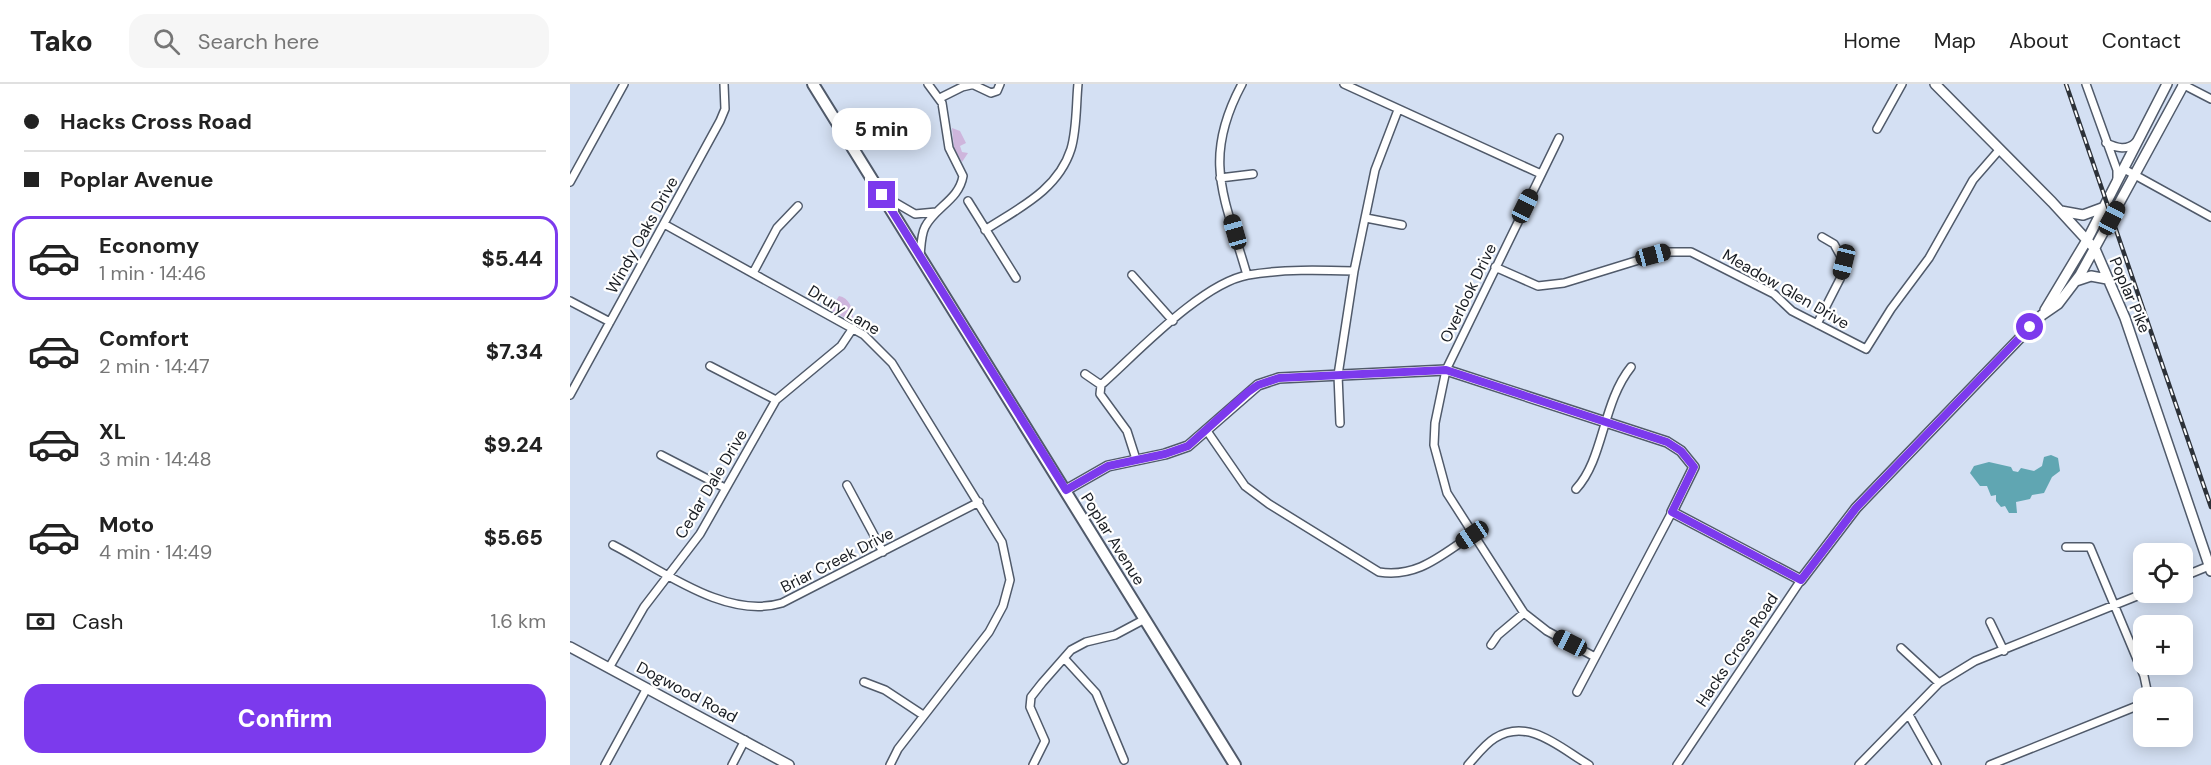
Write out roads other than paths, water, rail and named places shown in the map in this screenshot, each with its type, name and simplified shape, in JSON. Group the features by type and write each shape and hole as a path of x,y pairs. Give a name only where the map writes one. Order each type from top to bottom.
{"main road":[{"name":"Poplar Avenue","path":"813,84 1235,765"}],"street":[{"name":"Windy Oaks Drive","path":"570,395 723,114 724,84"},
{"path":"920,256 924,228 936,212 957,192 963,176 949,148 945,110 940,98 928,84"},
{"path":"940,98 962,87 975,84 991,93 997,91 1000,84"},
{"path":"985,230 1038,197 1059,175 1072,148 1078,84"},
{"path":"1242,84 1223,126 1218,151 1220,178 1247,275"},
{"path":"1344,84 1541,174"},
{"path":"1877,129 1902,84"},
{"name":"Poplar Pike","path":"1935,84 2095,249 2126,318 2210,568"},
{"path":"2086,84 2117,170 2117,180"},
{"name":"Hacks Cross Road","path":"2042,315 2087,240 2167,84"},
{"path":"2183,84 2211,99"},
{"name":"Hacks Cross Road","path":"1677,765 1801,580 1856,508 2042,315 2058,304 2076,281 2183,84"},
{"path":"570,182 622,85"},
{"path":"1340,423 1338,375 1354,271 1375,170 1398,110"},
{"name":"Overlook Drive","path":"1559,138 1446,370 1435,423 1435,451 1446,493 1524,613 1547,631 1595,657"},
{"path":"2106,143 2125,148 2132,146 2140,138"},
{"name":"Meadow Glen Drive","path":"1496,267 1538,286 1564,283 1665,252 1691,252 1774,294 1788,308 1861,348 1868,348 1933,251 1973,180 2000,149"},
{"path":"2124,169 2211,217"},
{"path":"1220,178 1252,174"},
{"path":"882,195 915,214 936,212"},
{"path":"968,201 1016,278"},
{"path":"753,273 777,228 798,206"},
{"path":"2059,210 2083,215 2102,208"},
{"path":"1366,218 1402,225"},
{"name":"Drury Lane","path":"664,224 853,328 875,343 892,363 1004,545 1010,580 1003,606 989,632 923,715 898,749 890,765"},
{"path":"1817,324 1840,279 1844,262 1834,244 1822,237"},
{"path":"1136,459 1127,431 1100,394 1101,385 1173,321 1213,290 1247,275 1308,270 1354,271"},
{"path":"1132,275 1173,321"},
{"path":"2076,281 2091,276 2107,279"},
{"path":"570,301 610,322"},
{"name":"Cedar Dale Drive","path":"609,668 634,622 700,534 776,400 841,346 853,328"},
{"path":"710,366 776,400"},
{"path":"1576,489 1586,477 1618,383 1630,367"},
{"path":"1066,490 1099,469 1165,454 1188,446 1258,385 1279,378 1446,370 1667,442 1681,451 1694,467 1576,692"},
{"path":"1085,374 1101,385"},
{"path":"1207,431 1245,486 1269,504 1379,572 1399,574 1416,571 1472,535"},
{"path":"661,455 725,488"},
{"path":"847,485 883,552"},
{"name":"Briar Creek Drive","path":"613,545 726,603 763,608 782,603 979,502"},
{"path":"1672,512 1801,580"},
{"path":"2066,547 2090,547 2144,676 2145,687"},
{"path":"2193,573 2210,568"},
{"path":"1859,765 1939,683 1975,661 2133,598"},
{"path":"1491,645 1498,635 1524,613"},
{"path":"1033,765 1045,741 1030,707 1031,697 1064,658 1086,642 1115,635 1145,619"},
{"path":"1990,622 2004,651"},
{"name":"Dogwood Road","path":"570,647 789,765"},
{"path":"1901,648 1939,683"},
{"path":"1064,658 1096,693 1124,760"},
{"path":"864,682 885,690 923,715"},
{"path":"606,765 647,688"},
{"path":"1990,765 2133,708"},
{"path":"1909,715 1937,765"},
{"path":"1468,765 1496,737 1518,729 1538,734 1589,765"},
{"path":"732,765 745,740"}],"water":[{"path":"2051,455 2058,458 2060,471 2052,477 2044,493 2016,502 2017,513 2009,513 2005,506 2001,507 1996,501 1996,495 1991,496 1987,486 1980,486 1970,473 1974,466 1989,462 2011,467 2013,471 2018,472 2021,468 2034,471 2042,466 2044,457"}],"railway":[{"path":"2066,84 2211,507"}]}
